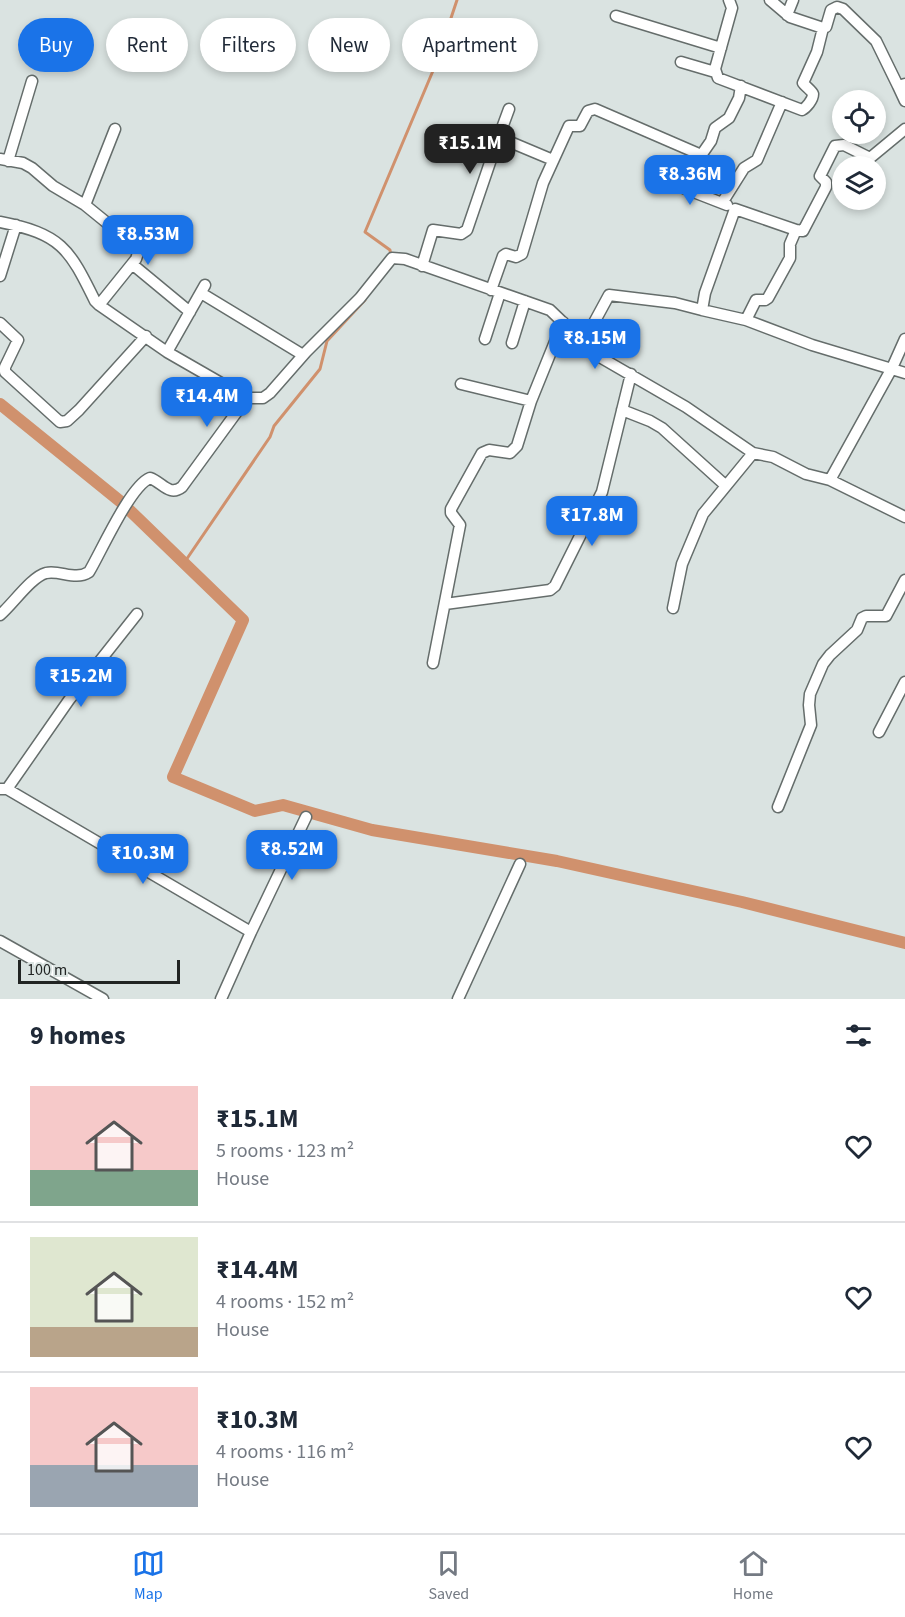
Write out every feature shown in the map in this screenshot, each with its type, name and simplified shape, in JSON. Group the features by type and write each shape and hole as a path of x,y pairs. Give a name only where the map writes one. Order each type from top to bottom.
{"street":[{"path":"715,72 732,8 729,0"},
{"path":"770,0 787,15 823,28"},
{"path":"787,15 793,0"},
{"path":"681,62 715,72 720,79 802,110 806,108 813,93 803,83 817,52 823,28 826,27 831,10 837,7 843,9 876,41 901,85 905,101"},
{"path":"616,16 721,48"},
{"path":"32,81 4,160 32,168 53,186 85,205 133,244 138,255 99,305"},
{"path":"485,339 503,256 522,254 543,183 569,126 582,125 588,111 592,109 702,154 710,143 715,128 729,118 739,98 741,86"},
{"path":"722,203 744,168 757,160 782,102"},
{"path":"422,266 433,230 461,234 467,230 509,109"},
{"path":"85,205 115,129"},
{"path":"655,177 735,209 800,231 804,229 826,187 826,182 820,176 820,172 835,146 844,145 870,158 905,129"},
{"path":"498,139 553,160"},
{"path":"702,310 712,272 735,209"},
{"path":"0,222 16,225 51,238 72,257 99,305 167,352 247,398 263,398 270,393 303,355 360,298 392,258 405,259 550,310 598,356 686,407 753,453 773,457 806,474 830,480 905,517"},
{"path":"0,276 16,225"},
{"path":"746,320 756,300 768,298 790,258 790,244 796,230"},
{"path":"132,264 190,312"},
{"path":"167,352 203,289 303,355"},
{"path":"583,343 609,295 675,303 746,320 821,348 905,373"},
{"path":"512,344 525,301"},
{"path":"433,663 460,525 451,513 451,509 484,451 506,454 514,451 531,400 563,322"},
{"path":"0,323 18,340 5,367 6,372 60,422 67,421 80,410 146,336"},
{"path":"830,480 892,368 905,339"},
{"path":"445,603 553,589 597,506 631,374"},
{"path":"461,384 531,400"},
{"path":"0,615 38,576 55,572 77,577 89,572 122,511 141,484 150,478 172,491 182,487 247,398"},
{"path":"622,410 662,428 725,485"},
{"path":"673,608 680,571 703,514 753,453"},
{"path":"778,807 811,725 810,694 823,664 857,630 864,617 886,616 905,580"},
{"path":"137,614 69,700 4,789 251,932"},
{"path":"879,732 905,682"},
{"path":"221,999 306,817"},
{"path":"459,999 520,864"},
{"path":"0,940 103,999"}],"waterway":[{"path":"391,256 390,250 365,232 435,66 457,0"},
{"path":"184,563 270,437 274,426 320,369 327,341 365,300"},
{"path":"0,404 121,502 243,620 173,777 255,811 283,805 372,830 557,861 742,902 905,943"}]}
